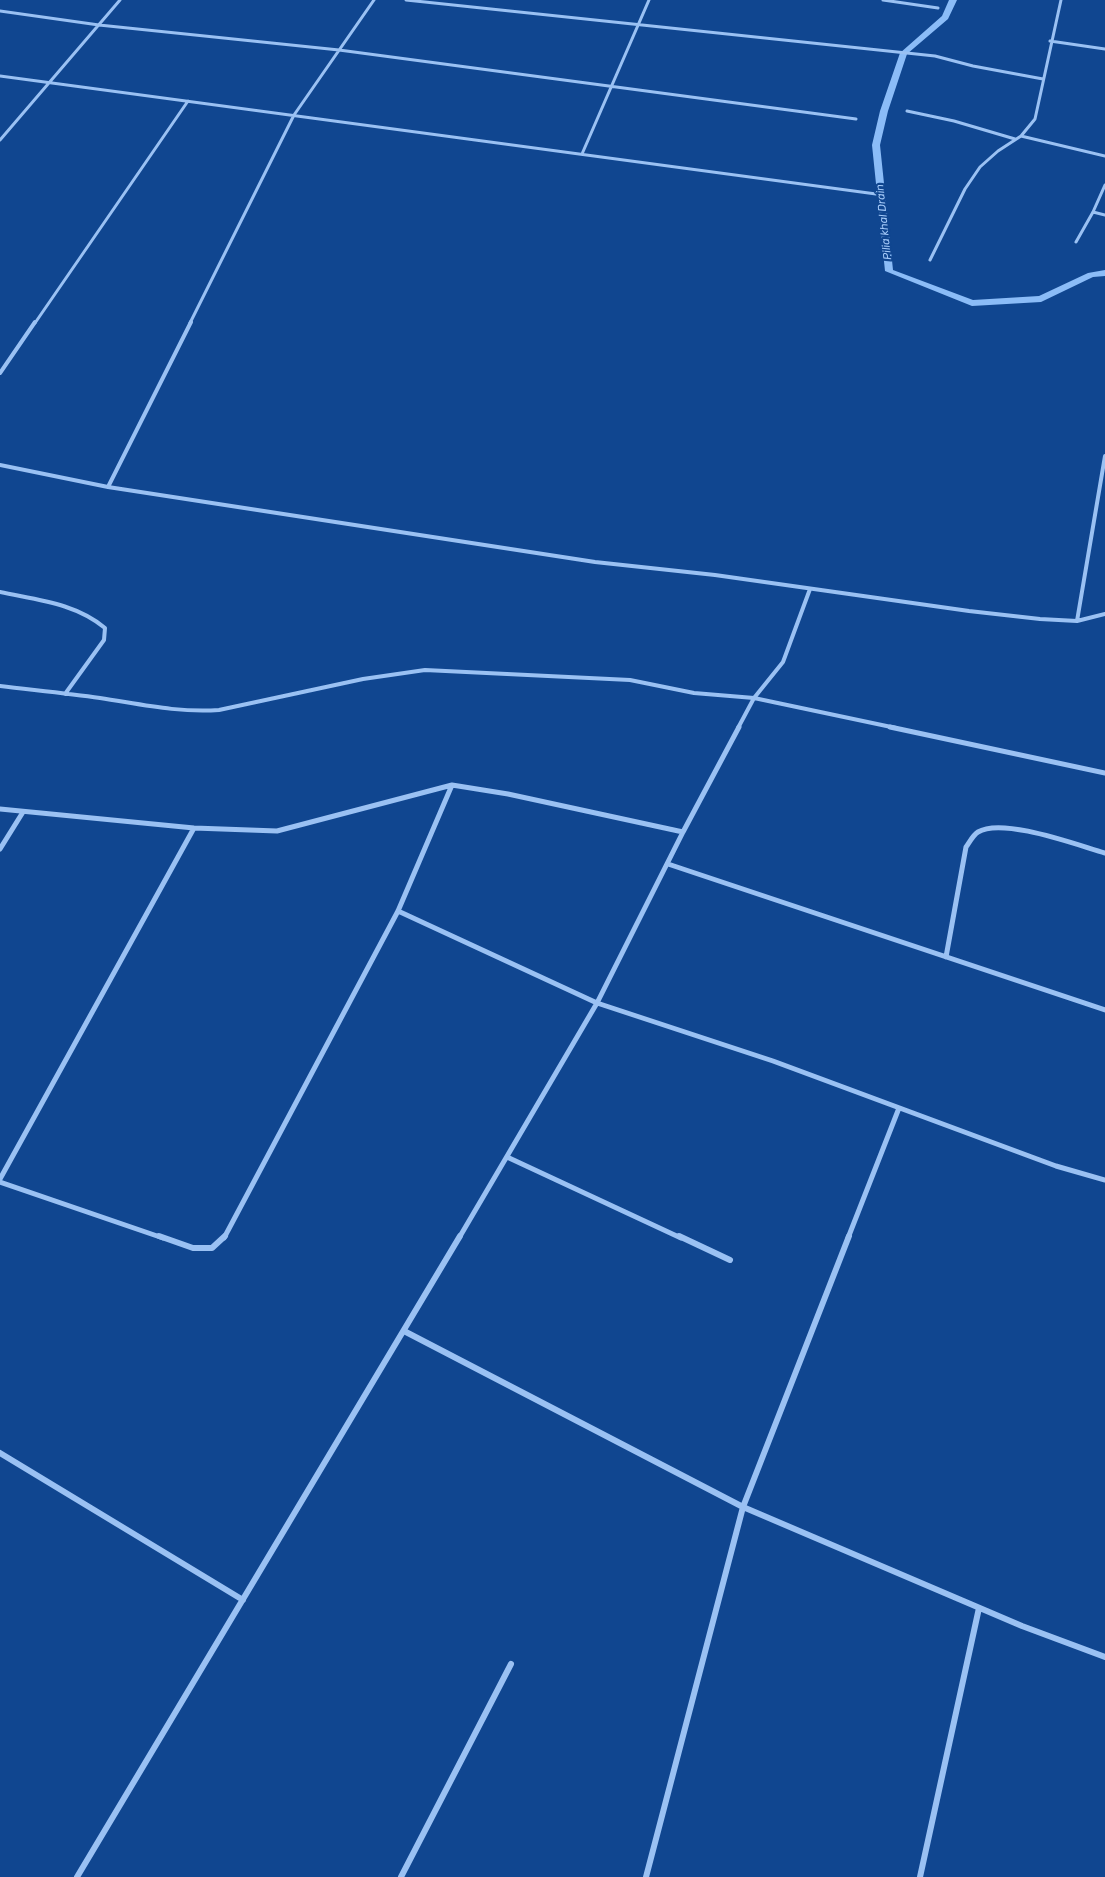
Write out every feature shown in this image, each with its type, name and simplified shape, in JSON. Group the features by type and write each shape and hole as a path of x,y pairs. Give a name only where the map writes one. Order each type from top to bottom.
{"street":[{"path":"0,140 120,0"},
{"path":"108,487 294,116 374,0"},
{"path":"406,0 914,53 1043,79"},
{"path":"582,154 648,0"},
{"path":"882,0 938,8"},
{"path":"930,260 970,182 980,167 998,151 1021,136 1035,119 1050,41 1061,0"},
{"path":"0,11 98,25 340,50 856,119"},
{"path":"1050,41 1105,49"},
{"path":"0,76 876,194"},
{"path":"0,373 188,101"},
{"path":"907,110 954,121 1015,139"},
{"path":"1021,136 1105,156"},
{"path":"1076,242 1093,212 1105,185"},
{"path":"1093,212 1105,215"},
{"path":"1077,621 1105,456"},
{"path":"0,465 108,487 595,562 715,575 969,611 1077,621 1105,614"},
{"path":"77,1877 404,1331 597,1003 683,832 754,698 783,662 810,589"},
{"path":"0,592 68,606 93,618 105,628 104,640 65,694"},
{"path":"0,686 65,694 154,709 196,713 219,710 364,679 424,670 630,680 694,693 754,698 1105,773"},
{"path":"0,809 194,828 277,831 452,784 508,794 683,832"},
{"path":"194,828 0,1180 193,1248 212,1248 228,1235 398,911 452,784"},
{"path":"0,849 23,812"},
{"path":"946,957 966,847 977,832 993,827 1016,828 1105,853"},
{"path":"668,864 1105,1010"},
{"path":"398,911 597,1003 773,1061 1056,1166 1105,1180"},
{"path":"646,1877 743,1507 899,1108"},
{"path":"507,1157 730,1260"},
{"path":"404,1331 743,1507 979,1608 1105,1657"},
{"path":"0,1453 243,1600"},
{"path":"920,1877 979,1608"},
{"path":"401,1877 511,1664"}],"waterway":[{"name":"Pilia khal Drain","path":"953,0 945,17 904,53 884,111 876,145 889,271 972,303 1041,299 1091,275 1105,273"}]}
